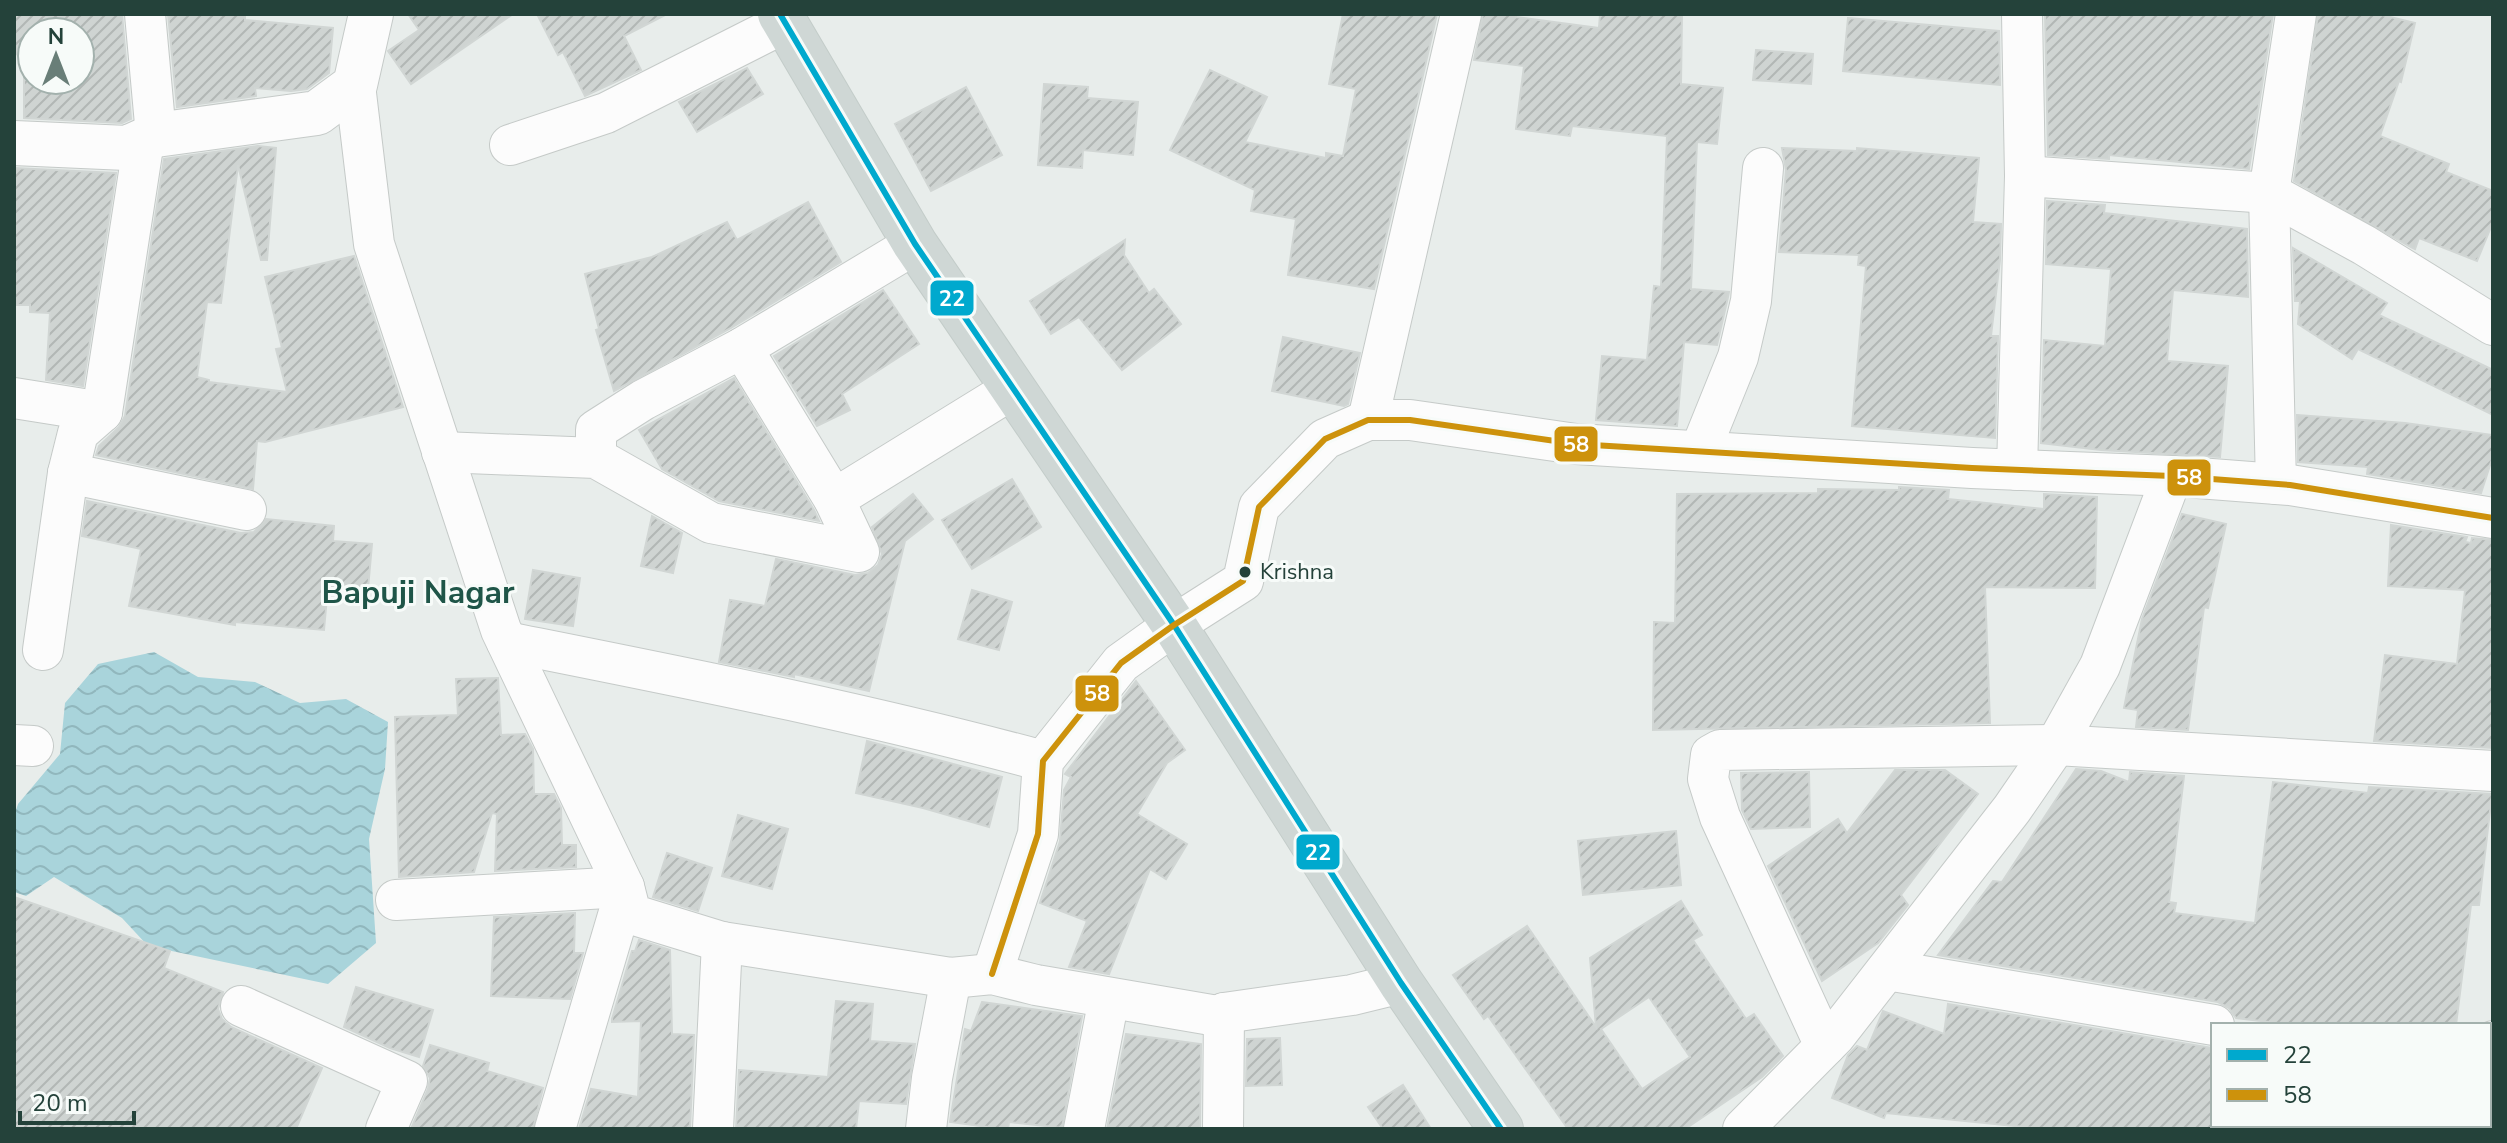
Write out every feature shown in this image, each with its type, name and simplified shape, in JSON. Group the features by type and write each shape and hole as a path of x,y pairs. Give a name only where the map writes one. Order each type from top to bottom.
{"main road":[{"path":"782,18 915,244 1174,625 1401,983 1501,1129"}],"street":[{"path":"43,650 68,473 78,433 102,412 150,138 145,14"},
{"path":"371,14 355,85 374,244 507,642 625,890 631,914 722,942 951,978 992,974 1036,985 1223,1017 1224,1013 1352,995 1401,983"},
{"path":"1368,420 1461,14"},
{"path":"2017,470 2025,176 2022,14"},
{"path":"2276,484 2269,193 2296,14"},
{"path":"510,145 606,113 782,18"},
{"path":"14,143 127,148 150,138 317,113 355,85"},
{"path":"1700,451 1738,357 1751,301 1763,168"},
{"path":"2025,176 2269,193 2364,245 2493,325"},
{"path":"596,458 596,430 643,400 742,348 915,244"},
{"path":"442,452 596,458 711,523 859,552 834,499 742,348"},
{"path":"834,499 1014,388"},
{"path":"14,398 102,412"},
{"path":"992,974 1038,834 1043,761 1121,663 1243,581 1259,507 1325,439 1368,420 1410,420 1576,444 2276,484 2493,518"},
{"path":"68,473 246,510"},
{"path":"1743,1129 1825,1046 1887,970 2012,809 2056,745 2100,666 2172,476"},
{"path":"507,642 745,689 916,727 1043,761"},
{"path":"1825,1046 1720,817 1708,779 1711,755 1720,750 2056,745 2493,771"},
{"path":"396,900 625,890"},
{"path":"555,1129 625,890"},
{"path":"713,1129 722,942"},
{"path":"1887,970 2211,1024"},
{"path":"926,1129 932,1078 951,978"},
{"path":"1084,1129 1109,998"},
{"path":"241,1006 407,1081 386,1129"},
{"path":"1223,1129 1224,1013"}],"water":[{"path":"154,652 198,677 255,682 300,703 346,699 388,722 385,769 369,839 376,943 328,984 148,946 122,918 54,877 26,896 14,892 14,816 18,804 60,754 65,703 98,664"}],"building":[{"path":"14,14 122,14 131,119 122,123 24,118 24,96 96,96 96,16 16,16 16,54"},
{"path":"168,14 245,14 245,20 333,28 329,73 307,89 255,88 256,96 177,107"},
{"path":"408,14 513,14 411,84 388,51 419,30"},
{"path":"537,14 667,14 624,36 641,70 585,96 563,52 558,55"},
{"path":"1343,14 1437,14 1374,289 1288,275 1296,219 1251,211 1255,190 1170,150 1210,70 1267,97 1245,142 1326,158 1326,153 1343,156 1356,89 1329,84"},
{"path":"1483,14 1516,14 1516,17 1599,28 1600,14 1682,14 1681,84 1723,88 1717,144 1697,142 1691,289 1729,292 1717,345 1684,342 1677,426 1596,420 1602,356 1647,360 1654,286 1661,287 1667,136 1572,126 1570,136 1516,129 1524,66 1474,60"},
{"path":"2045,14 2273,14 2249,169 2109,155 2109,159 2048,155"},
{"path":"2318,14 2378,14 2415,23 2401,82 2380,136 2449,164 2446,172 2493,191 2493,222 2477,261 2419,238 2415,249 2294,181"},
{"path":"1848,18 1999,31 2000,85 1843,71"},
{"path":"1756,50 1813,54 1811,84 1753,80"},
{"path":"747,68 763,94 697,132 679,102"},
{"path":"1044,84 1088,87 1087,98 1138,102 1133,155 1083,150 1082,168 1038,165"},
{"path":"966,87 1002,155 931,191 895,124"},
{"path":"258,146 276,148 267,260 261,260 238,165 221,303 207,302 197,377 209,382 287,392 276,349 282,348 265,277 354,256 403,407 265,442 257,441 253,489 96,455 99,446 119,427 125,416 164,159"},
{"path":"1782,148 1857,151 1857,148 1979,158 1973,222 2001,224 1991,336 1998,336 1995,438 1852,426 1866,266 1858,265 1859,255 1779,252 1786,170"},
{"path":"14,168 116,173 83,386 46,380 50,313 30,312 30,305 14,305"},
{"path":"2047,201 2105,205 2104,213 2247,229 2248,297 2173,290 2167,361 2228,366 2220,457 2041,443 2044,340 2105,346 2111,269 2046,264"},
{"path":"808,202 841,262 731,328 614,391 596,330 599,329 585,274 652,257 727,222 737,240"},
{"path":"1125,240 1124,255 1149,293 1154,289 1181,324 1122,370 1079,317 1051,334 1030,301"},
{"path":"2293,248 2387,303 2379,315 2493,370 2493,415 2358,349 2352,359 2298,324 2300,301 2295,301"},
{"path":"883,290 919,344 842,394 850,410 817,426 774,356"},
{"path":"1283,337 1360,353 1348,404 1344,406 1272,391"},
{"path":"734,378 819,521 719,501 662,469 639,430"},
{"path":"2297,415 2405,423 2493,435 2493,456 2481,493 2367,474 2368,467 2298,462"},
{"path":"1012,479 1041,527 972,569 942,520"},
{"path":"1899,487 1949,490 1948,499 2044,509 2044,494 2097,497 2095,588 1985,587 1990,723 1653,730 1654,622 1675,623 1677,494 1818,493 1818,489 1899,490"},
{"path":"913,494 933,519 905,541 869,691 794,674 794,677 719,662 730,600 765,606 776,559 855,575 868,573 878,565 882,554 872,527"},
{"path":"87,501 241,533 254,532 266,519 334,526 333,541 372,544 368,589 328,586 324,630 235,622 235,625 129,606 141,549 82,536"},
{"path":"2182,514 2226,524 2208,608 2204,607 2188,730 2136,727 2138,710 2124,708 2142,619"},
{"path":"652,516 682,533 673,573 641,566"},
{"path":"2391,525 2467,537 2465,542 2471,543 2472,538 2493,540 2493,748 2374,741 2385,655 2457,664 2465,590 2388,586"},
{"path":"533,570 580,578 573,626 525,619"},
{"path":"972,590 1012,602 999,650 958,639"},
{"path":"498,678 501,735 525,734 533,749 534,794 554,794 561,808 562,845 576,845 576,867 495,871 497,814 492,813 474,872 399,877 395,717 458,715 456,679"},
{"path":"1136,681 1185,750 1167,763 1137,814 1187,844 1166,879 1150,869 1109,974 1069,967 1087,921 1040,903 1060,841 1064,790 1071,777 1065,774"},
{"path":"867,741 1002,777 989,827 856,793"},
{"path":"2076,769 2101,771 2129,782 2130,772 2184,776 2169,902 2176,903 2174,913 2255,923 2273,782 2368,793 2369,787 2492,794 2479,905 2471,905 2456,1023 2278,1023 2236,1018 2229,1008 2218,1002 1938,955 1993,881 2002,882"},
{"path":"1895,770 1945,770 1978,794 1901,895 1908,905 1878,943 1822,981 1768,866 1838,819 1847,833"},
{"path":"1809,772 1810,827 1751,829 1742,810 1741,773"},
{"path":"738,815 788,829 772,889 722,876"},
{"path":"1676,831 1681,885 1583,895 1578,841"},
{"path":"667,853 712,868 698,911 653,897"},
{"path":"14,897 170,951 164,968 223,992 218,1009 222,1019 231,1027 322,1068 296,1129 14,1129"},
{"path":"1681,901 1702,935 1693,940 1746,1019 1754,1014 1783,1056 1762,1077 1685,1129 1568,1129 1488,1016 1484,1019 1453,975 1527,926 1596,1027 1590,958","holes":["1649,997 1690,1057 1642,1089 1601,1029"]},
{"path":"575,913 574,953 583,953 570,999 491,996 494,917"},
{"path":"639,940 670,950 672,1034 694,1035 690,1129 579,1129 591,1089 638,1097 641,1021 612,1022 612,1019 632,951 635,951"},
{"path":"356,987 433,1010 419,1057 390,1048 344,1027"},
{"path":"836,1001 873,1004 870,1041 915,1044 906,1104 859,1101 856,1129 736,1129 739,1070 828,1077"},
{"path":"982,1002 1082,1016 1062,1128 1009,1122 1008,1129 1003,1129 950,1122 965,1029 971,1031"},
{"path":"1948,1004 2211,1048 2213,1129 2043,1129 1886,1113 1884,1118 1832,1098 1848,1055 1857,1046 1867,1050 1883,1011 1944,1034"},
{"path":"1126,1034 1201,1044 1200,1129 1107,1129"},
{"path":"1280,1038 1282,1085 1246,1086 1247,1039"},
{"path":"430,1045 489,1063 487,1071 543,1088 533,1129 411,1129 428,1089 430,1078 423,1066"},
{"path":"1403,1085 1431,1129 1383,1129 1368,1107"}],"transit line":[{"name":"22","path":"780,14 915,244 1174,625 1401,983 1501,1129"},
{"name":"58","path":"992,974 1038,834 1043,761 1121,663 1243,581 1259,507 1325,439 1368,420 1410,420 1576,444 2290,485 2493,518"}],"place":[{"name":"Krishna","path":"1245,572"}],"district":[{"name":"Bapuji Nagar","path":"418,592"}]}
